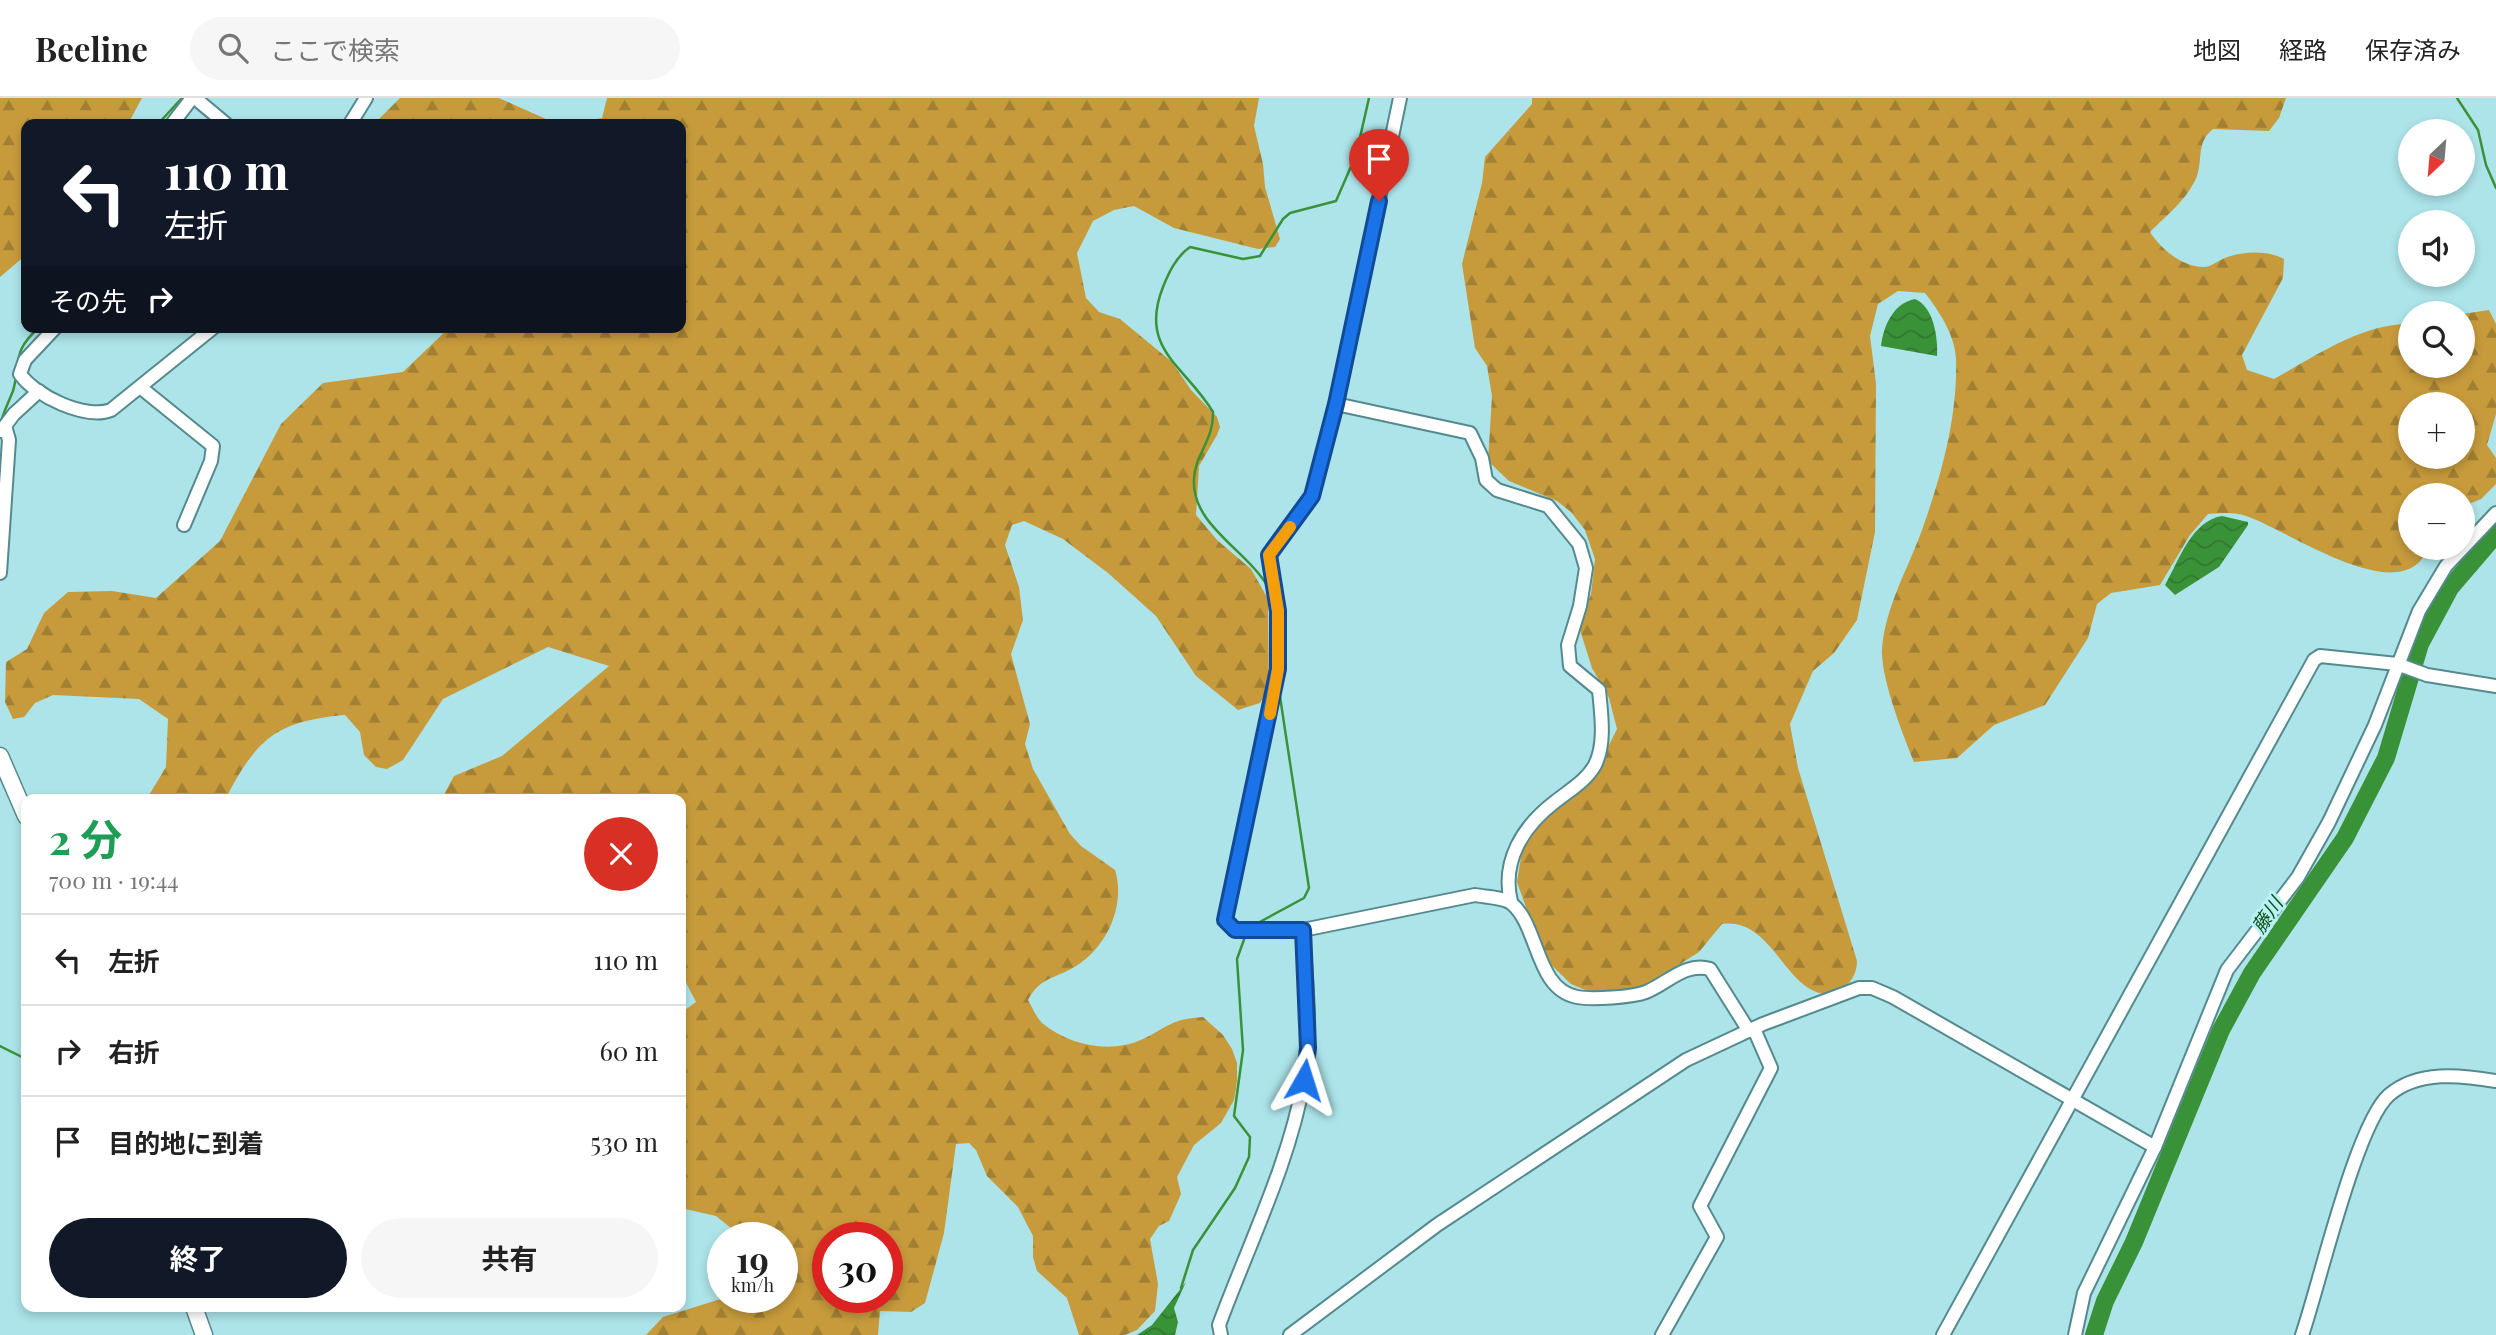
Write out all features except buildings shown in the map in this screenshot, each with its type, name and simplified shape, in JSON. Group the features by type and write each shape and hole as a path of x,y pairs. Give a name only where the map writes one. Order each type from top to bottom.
{"main road":[{"path":"0,756 21,804"},
{"path":"196,1312 204,1335"}],"street":[{"path":"176,119 194,98 220,119"},
{"path":"353,119 366,98"},
{"path":"1400,98 1336,404 1312,496 1269,555 1278,611 1278,669 1225,920 1235,930 1303,930 1475,895 1511,902"},
{"path":"51,333 20,368 25,381 39,391 83,411 101,414 140,387 207,333"},
{"path":"140,387 212,446 211,461 184,525"},
{"path":"5,426 39,391"},
{"path":"1336,404 1470,433 1482,458 1486,480 1497,490 1548,506 1579,544 1586,568 1580,606 1568,645 1570,666 1599,690 1602,725 1595,764 1577,786 1546,811 1514,849 1507,867 1511,902 1558,988 1576,997 1635,995 1689,968 1702,966 1710,969 1771,1060 1771,1068 1700,1206 1717,1237 1662,1335"},
{"path":"0,410 9,440 0,573"},
{"path":"2075,1335 2084,1293 2155,1147 2227,970 2298,877 2329,822 2375,725 2400,665 2414,620 2446,566 2496,513"},
{"path":"1943,1335 2314,660 2320,656 2328,656 2400,665 2422,674 2496,686"},
{"path":"1221,1335 1219,1325 1280,1162 1304,1080 1308,1048 1303,930"},
{"path":"1290,1335 1377,1267 1534,1159 1686,1060 1752,1030 1859,988 1872,988 2155,1147"},
{"path":"2302,1335 2361,1144 2377,1109 2388,1096 2424,1077 2450,1076 2496,1081"}],"green space":[{"path":"0,98 142,98 131,119 21,119 21,259 0,277"},
{"path":"400,98 499,98 546,119 379,119"},
{"path":"607,98 1259,98 1254,126 1263,164 1265,187 1280,239 1275,247 1258,249 1174,228 1134,206 1114,210 1093,221 1077,253 1086,298 1099,312 1120,319 1172,362 1191,390 1217,417 1220,427 1199,466 1196,515 1217,540 1251,569 1268,599 1269,690 1260,703 1238,710 1196,676 1156,616 1108,573 1063,539 1024,521 1012,525 1005,545 1019,587 1023,620 1011,654 1030,724 1025,744 1033,769 1070,834 1081,846 1115,870 1118,883 1116,911 1097,948 1076,966 1043,983 1028,1000 1040,1021 1053,1031 1078,1042 1104,1047 1131,1044 1177,1021 1203,1017 1223,1035 1237,1063 1234,1100 1221,1123 1194,1145 1177,1177 1181,1194 1169,1221 1159,1226 1150,1239 1158,1284 1155,1311 1137,1330 1125,1335 1079,1335 1067,1298 1037,1271 1033,1257 1033,1236 1018,1207 987,1176 976,1150 969,1143 956,1144 944,1233 925,1303 911,1312 903,1312 903,1222 812,1222 812,1313 880,1313 878,1335 646,1335 663,1317 707,1303 707,1313 798,1313 798,1222 723,1222 716,1216 686,1209 686,1009 696,1002 686,983 686,794 444,794 454,776 502,756 609,666 548,647 443,699 403,760 387,769 376,767 364,755 360,732 345,715 302,722 285,728 258,748 228,794 150,794 166,767 168,719 139,699 53,695 35,703 24,717 13,719 5,702 6,662 27,649 44,613 68,592 112,591 156,598 220,541 281,424 323,383 403,372 444,333 686,333 686,119 596,119 602,118"},
{"path":"1532,98 2286,98 2279,118 2269,131 2213,129 2202,145 2199,169 2193,184 2176,207 2150,232 2173,256 2196,266 2207,267 2223,259 2247,253 2270,254 2284,259 2283,278 2242,355 2247,370 2274,379 2356,335 2398,325 2398,378 2475,378 2475,312 2489,310 2496,324 2496,414 2487,445 2496,458 2496,484 2475,502 2475,483 2398,483 2398,560 2419,560 2415,566 2395,572 2370,570 2343,561 2246,516 2232,513 2208,514 2190,535 2160,585 2111,593 2097,604 2088,638 2045,705 1994,725 1957,758 1914,762 1889,691 1882,650 1892,603 1922,530 1942,468 1954,402 1956,359 1949,332 1925,293 1898,291 1878,304 1870,336 1876,384 1875,532 1857,620 1834,653 1813,671 1790,724 1798,768 1857,961 1853,977 1843,989 1836,992 1828,994 1812,990 1791,972 1762,938 1737,924 1722,924 1699,952 1644,987 1602,997 1571,984 1544,958 1517,882 1522,851 1542,820 1602,759 1617,729 1609,698 1592,668 1579,627 1591,594 1595,559 1585,530 1571,512 1557,501 1509,481 1488,461 1492,396 1487,366 1475,348 1462,264 1482,183 1485,157 1532,104"}],"water":[{"path":"1915,299 1931,316 1937,341 1937,356 1881,346 1890,317 1901,305"},
{"path":"2222,516 2248,522 2248,525 2219,567 2175,595 2165,585 2187,543 2211,519"},
{"path":"1186,1282 1174,1308 1178,1322 1175,1335 1137,1335 1152,1325"}],"waterway":[{"path":"163,119 182,98"},
{"path":"1268,587 1211,524 1195,495 1195,470 1211,431 1213,412 1168,356 1156,327 1157,309 1170,270 1190,247 1243,259 1260,256 1283,219 1290,213 1336,201 1356,155 1369,98"},
{"path":"2457,98 2478,130 2486,165 2496,188"},
{"path":"1,422 13,391 21,350 33,333"},
{"name":"藤川","path":"2094,1335 2105,1301 2134,1242 2221,1030 2252,973 2345,838 2386,758 2420,644 2450,588 2496,534"},
{"path":"1256,924 1304,898 1309,888 1279,690"},
{"path":"1181,1288 1193,1250 1235,1188 1249,1157 1250,1137 1234,1116 1243,1050 1237,959 1246,934"},
{"path":"0,1046 21,1056"}],"slow traffic":[{"path":"1270,714 1278,669 1278,611 1269,555 1290,527"}],"route":[{"path":"1304,1080 1308,1048 1303,930 1235,930 1225,920 1278,669 1278,611 1269,555 1312,496 1336,404 1379,201"}]}
